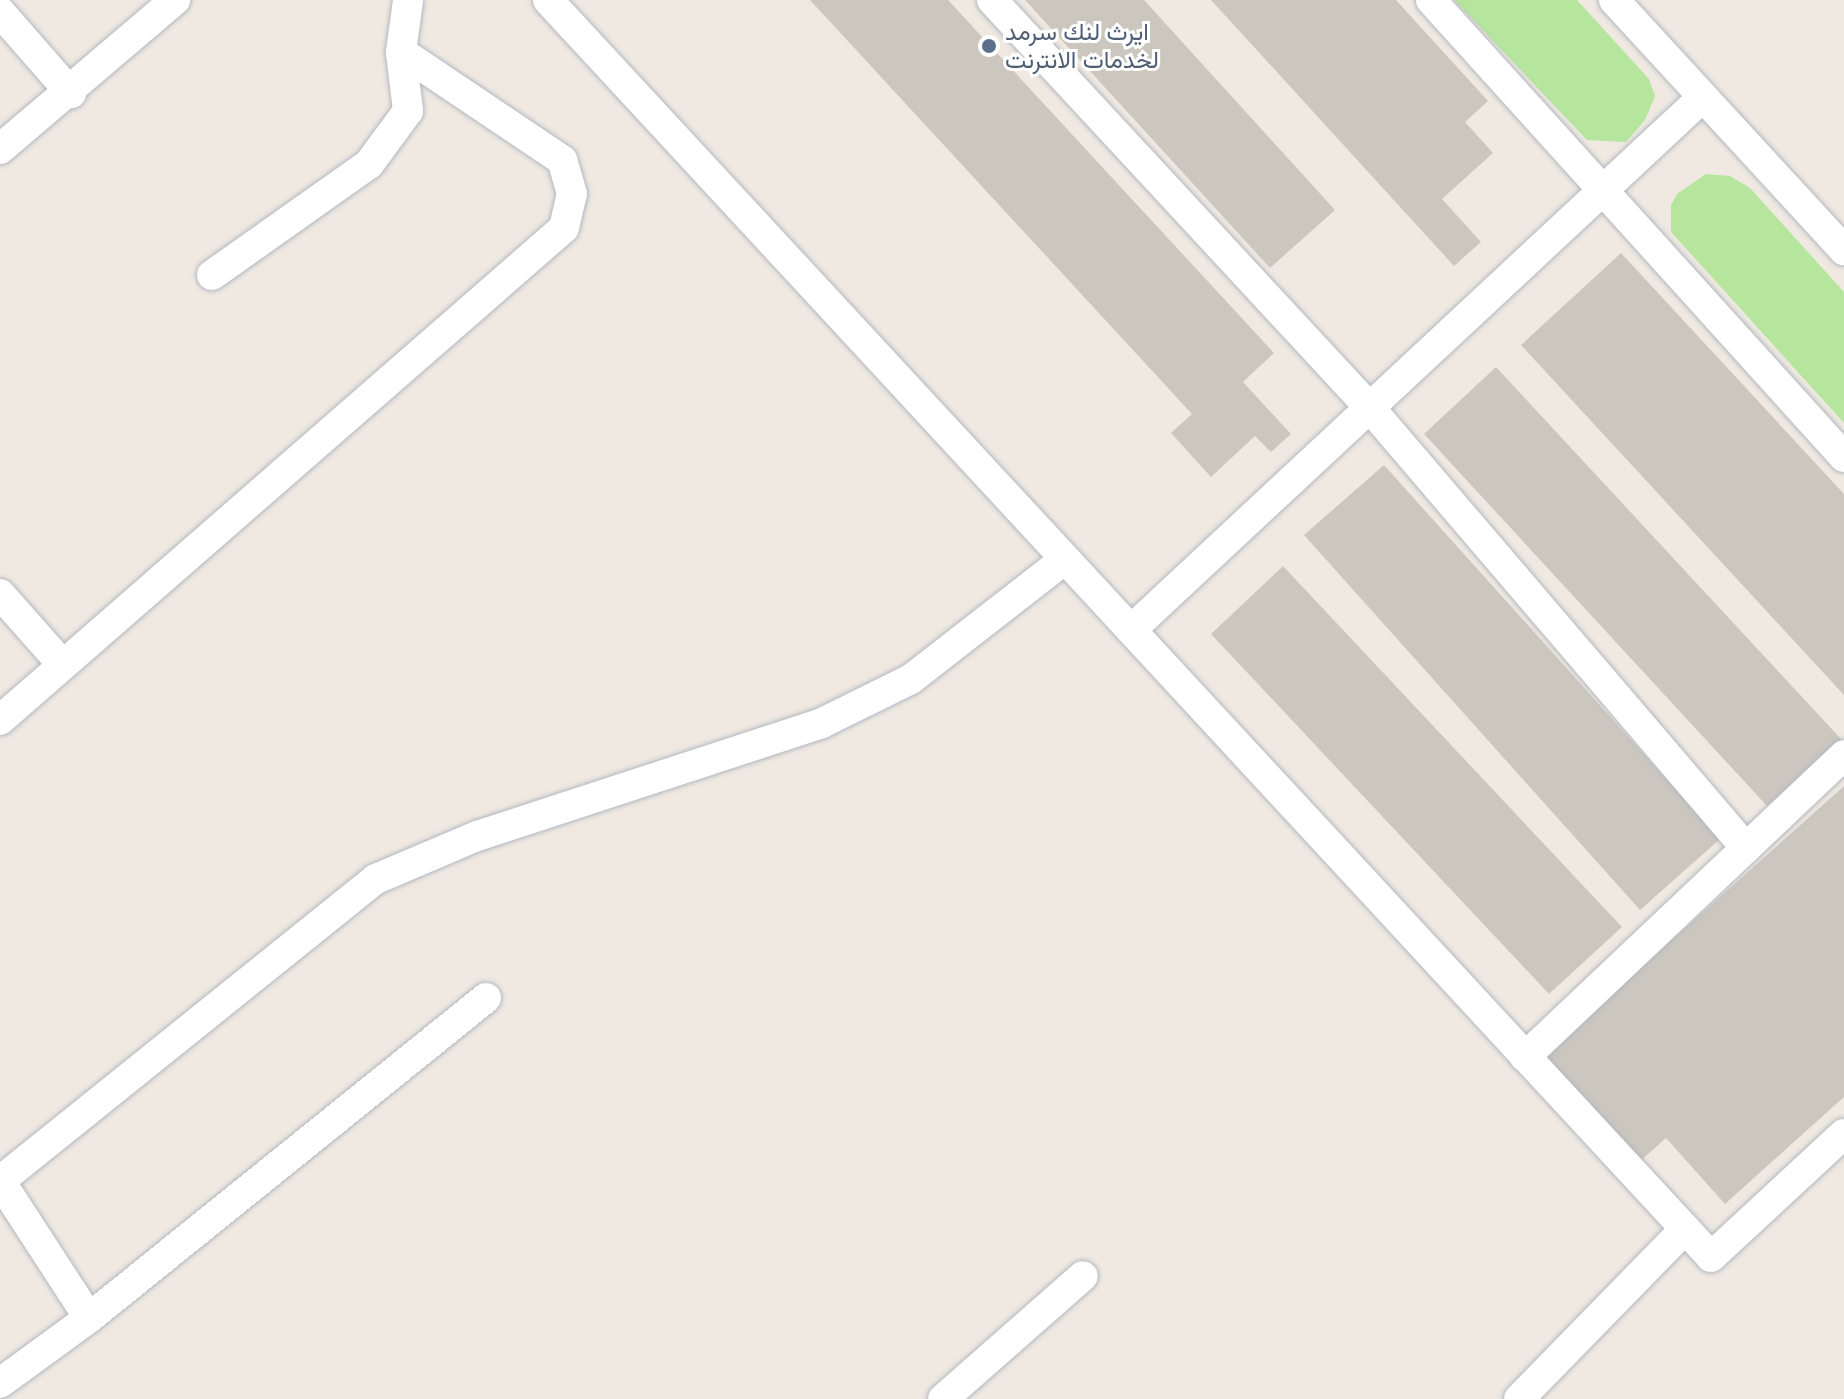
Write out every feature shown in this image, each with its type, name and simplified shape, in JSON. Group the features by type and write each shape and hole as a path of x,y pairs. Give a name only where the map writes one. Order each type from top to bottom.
{"street":[{"path":"0,149 71,93 175,0"},
{"path":"212,275 369,164 408,111 401,52 408,0"},
{"path":"548,0 1711,1257 1844,1134"},
{"path":"992,0 1370,408 1746,848"},
{"path":"1431,0 1844,457"},
{"path":"1614,0 1844,250"},
{"path":"0,12 71,93"},
{"path":"0,720 61,663 564,228 572,194 562,160 401,52"},
{"path":"1131,630 1703,97"},
{"path":"89,1318 0,1181 376,879 477,836 822,723 911,679 1065,559"},
{"path":"0,594 61,663"},
{"path":"1525,1057 1844,755"},
{"path":"0,1383 89,1318 486,998"},
{"path":"1519,1399 1685,1229"},
{"path":"943,1399 1083,1276"}],"green space":[{"path":"1454,0 1577,0 1649,79 1655,96 1645,120 1626,142 1587,140"},
{"path":"1706,174 1730,176 1750,188 1844,292 1844,423 1671,232 1671,205 1677,194"}],"building":[{"path":"810,0 948,0 1274,353 1243,382 1291,434 1271,452 1255,436 1211,477 1171,433 1192,414"},
{"path":"1025,0 1144,0 1335,210 1270,268"},
{"path":"1211,0 1396,0 1488,101 1465,122 1493,153 1442,199 1481,242 1454,266"},
{"path":"1621,253 1844,494 1844,695 1521,345"},
{"path":"1496,367 1841,739 1767,806 1424,434"},
{"path":"1384,465 1720,839 1640,910 1304,535"},
{"path":"1283,566 1622,927 1549,994 1211,634"},
{"path":"1844,786 1844,1097 1725,1204 1666,1138 1637,1164 1541,1057"}],"place":[{"name":"ايرث لنك سرمد لخدمات الانترنت","path":"989,46"}]}
